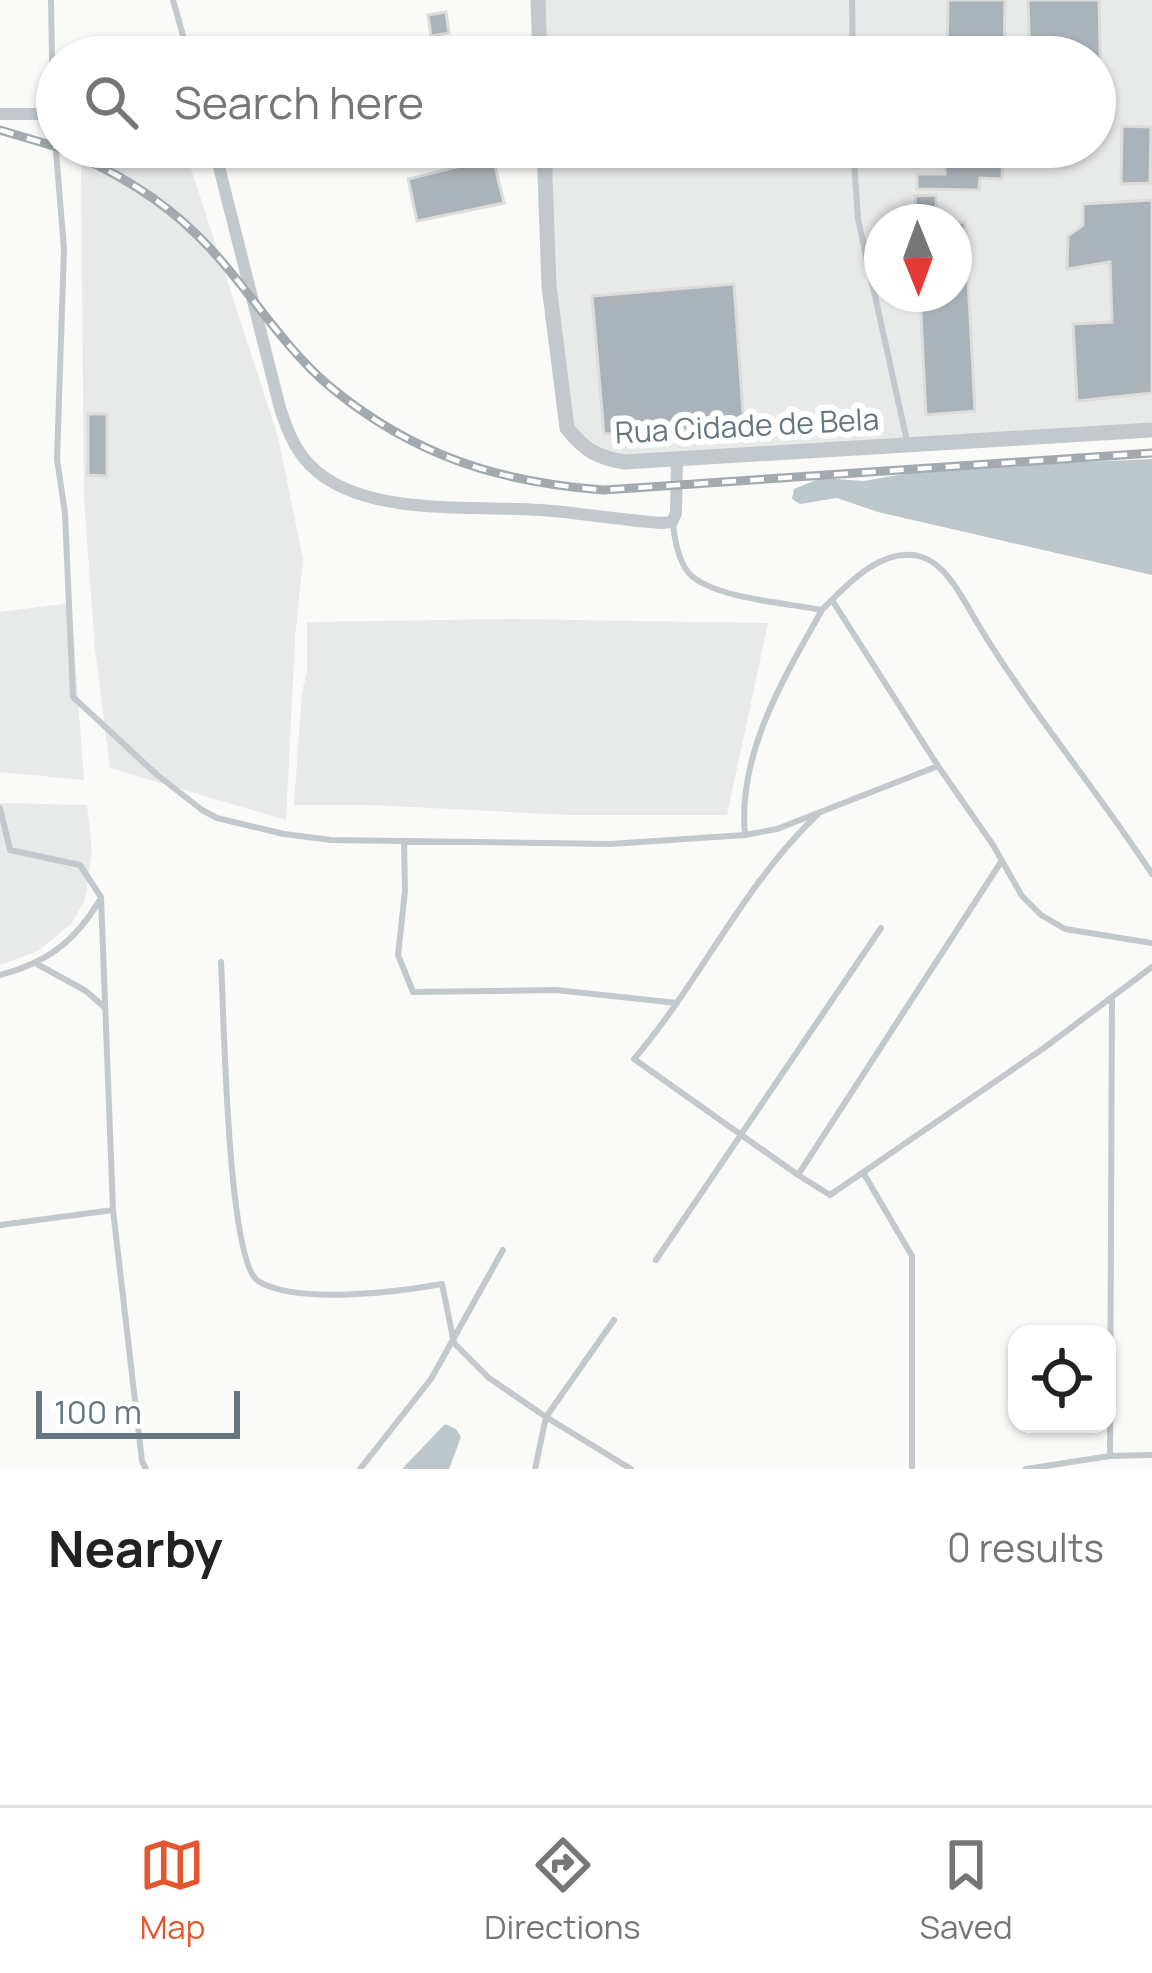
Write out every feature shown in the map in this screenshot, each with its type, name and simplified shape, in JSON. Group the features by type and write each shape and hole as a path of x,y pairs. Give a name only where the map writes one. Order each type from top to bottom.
{"street":[{"path":"538,0 539,36"},
{"path":"0,114 36,115"},
{"path":"219,168 280,408 289,434 313,469 351,491 383,501 673,522 677,459"},
{"name":"Rua Cidade de Bela","path":"545,168 550,286 567,428 580,446 600,458 625,462 1152,430"}],"lane":[{"path":"51,0 52,36"},
{"path":"173,0 183,36"},
{"path":"853,0 853,36"},
{"path":"59,168 64,249 58,459 73,697 156,774 217,818 309,838 610,844 746,835 777,829 938,766"},
{"path":"854,168 857,219 908,444"},
{"path":"673,522 678,549 692,577 740,594 822,610"},
{"path":"746,835 748,780 772,704 822,610 885,559 903,554 941,566 1030,707 1089,789 1113,814 1152,874"},
{"path":"832,600 1022,896 1065,929 1152,943"},
{"path":"0,808 10,850 80,865 101,897 113,1210 131,1392 146,1469"},
{"path":"819,812 773,864 634,1059 830,1195 1152,967"},
{"path":"404,841 405,892 398,956 413,992 556,990 677,1003"},
{"path":"798,1174 1002,861"},
{"path":"0,975 37,964 64,947 101,897"},
{"path":"656,1260 881,928"},
{"path":"221,962 236,1219 246,1266 256,1280 278,1288 347,1297 442,1284 454,1343 489,1378 631,1469"},
{"path":"37,964 86,991 105,1008"},
{"path":"1110,1456 1112,999"},
{"path":"864,1174 912,1256 912,1469"},
{"path":"0,1225 113,1210"},
{"path":"360,1469 431,1379 503,1250"},
{"path":"536,1469 546,1417 614,1320"},
{"path":"1026,1469 1110,1456 1152,1455"}],"shaded area":[{"path":"538,0 1152,0 1152,427 600,458 567,428 546,168 1116,168 1116,36 539,36"},
{"path":"81,168 191,168 278,437 303,559 286,820 110,768 84,499"},
{"path":"1152,459 1152,575 878,512 837,498 800,504 792,499 794,489 821,478 864,481 931,469"},
{"path":"71,603 84,780 0,772 0,612"},
{"path":"307,622 768,623 727,815 569,815 294,805 307,673"},
{"path":"0,803 87,805 92,851 85,899 72,923 38,951 0,965"},
{"path":"445,1424 461,1437 449,1469 402,1469"}],"building":[{"path":"948,0 1005,0 1004,36 947,36"},
{"path":"1028,0 1099,0 1100,36 1029,36"},
{"path":"446,12 449,33 431,36 428,15"},
{"path":"1122,126 1151,127 1150,183 1121,184"},
{"path":"453,168 495,168 504,203 417,221 408,179"},
{"path":"945,168 1002,168 1002,179 980,178 979,190 917,189 917,174 945,174"},
{"path":"936,195 936,204 915,204 915,196"},
{"path":"1152,200 1152,393 1077,401 1073,324 1112,322 1110,262 1067,269 1068,236 1083,225 1083,204"},
{"path":"734,284 744,427 604,434 592,296"},
{"path":"921,312 970,312 975,411 926,415"},
{"path":"88,414 107,414 107,476 88,475"}],"railway":[{"path":"0,130 36,141"},
{"path":"102,168 181,220 328,385 424,447 492,472 604,490 1152,453"}]}
